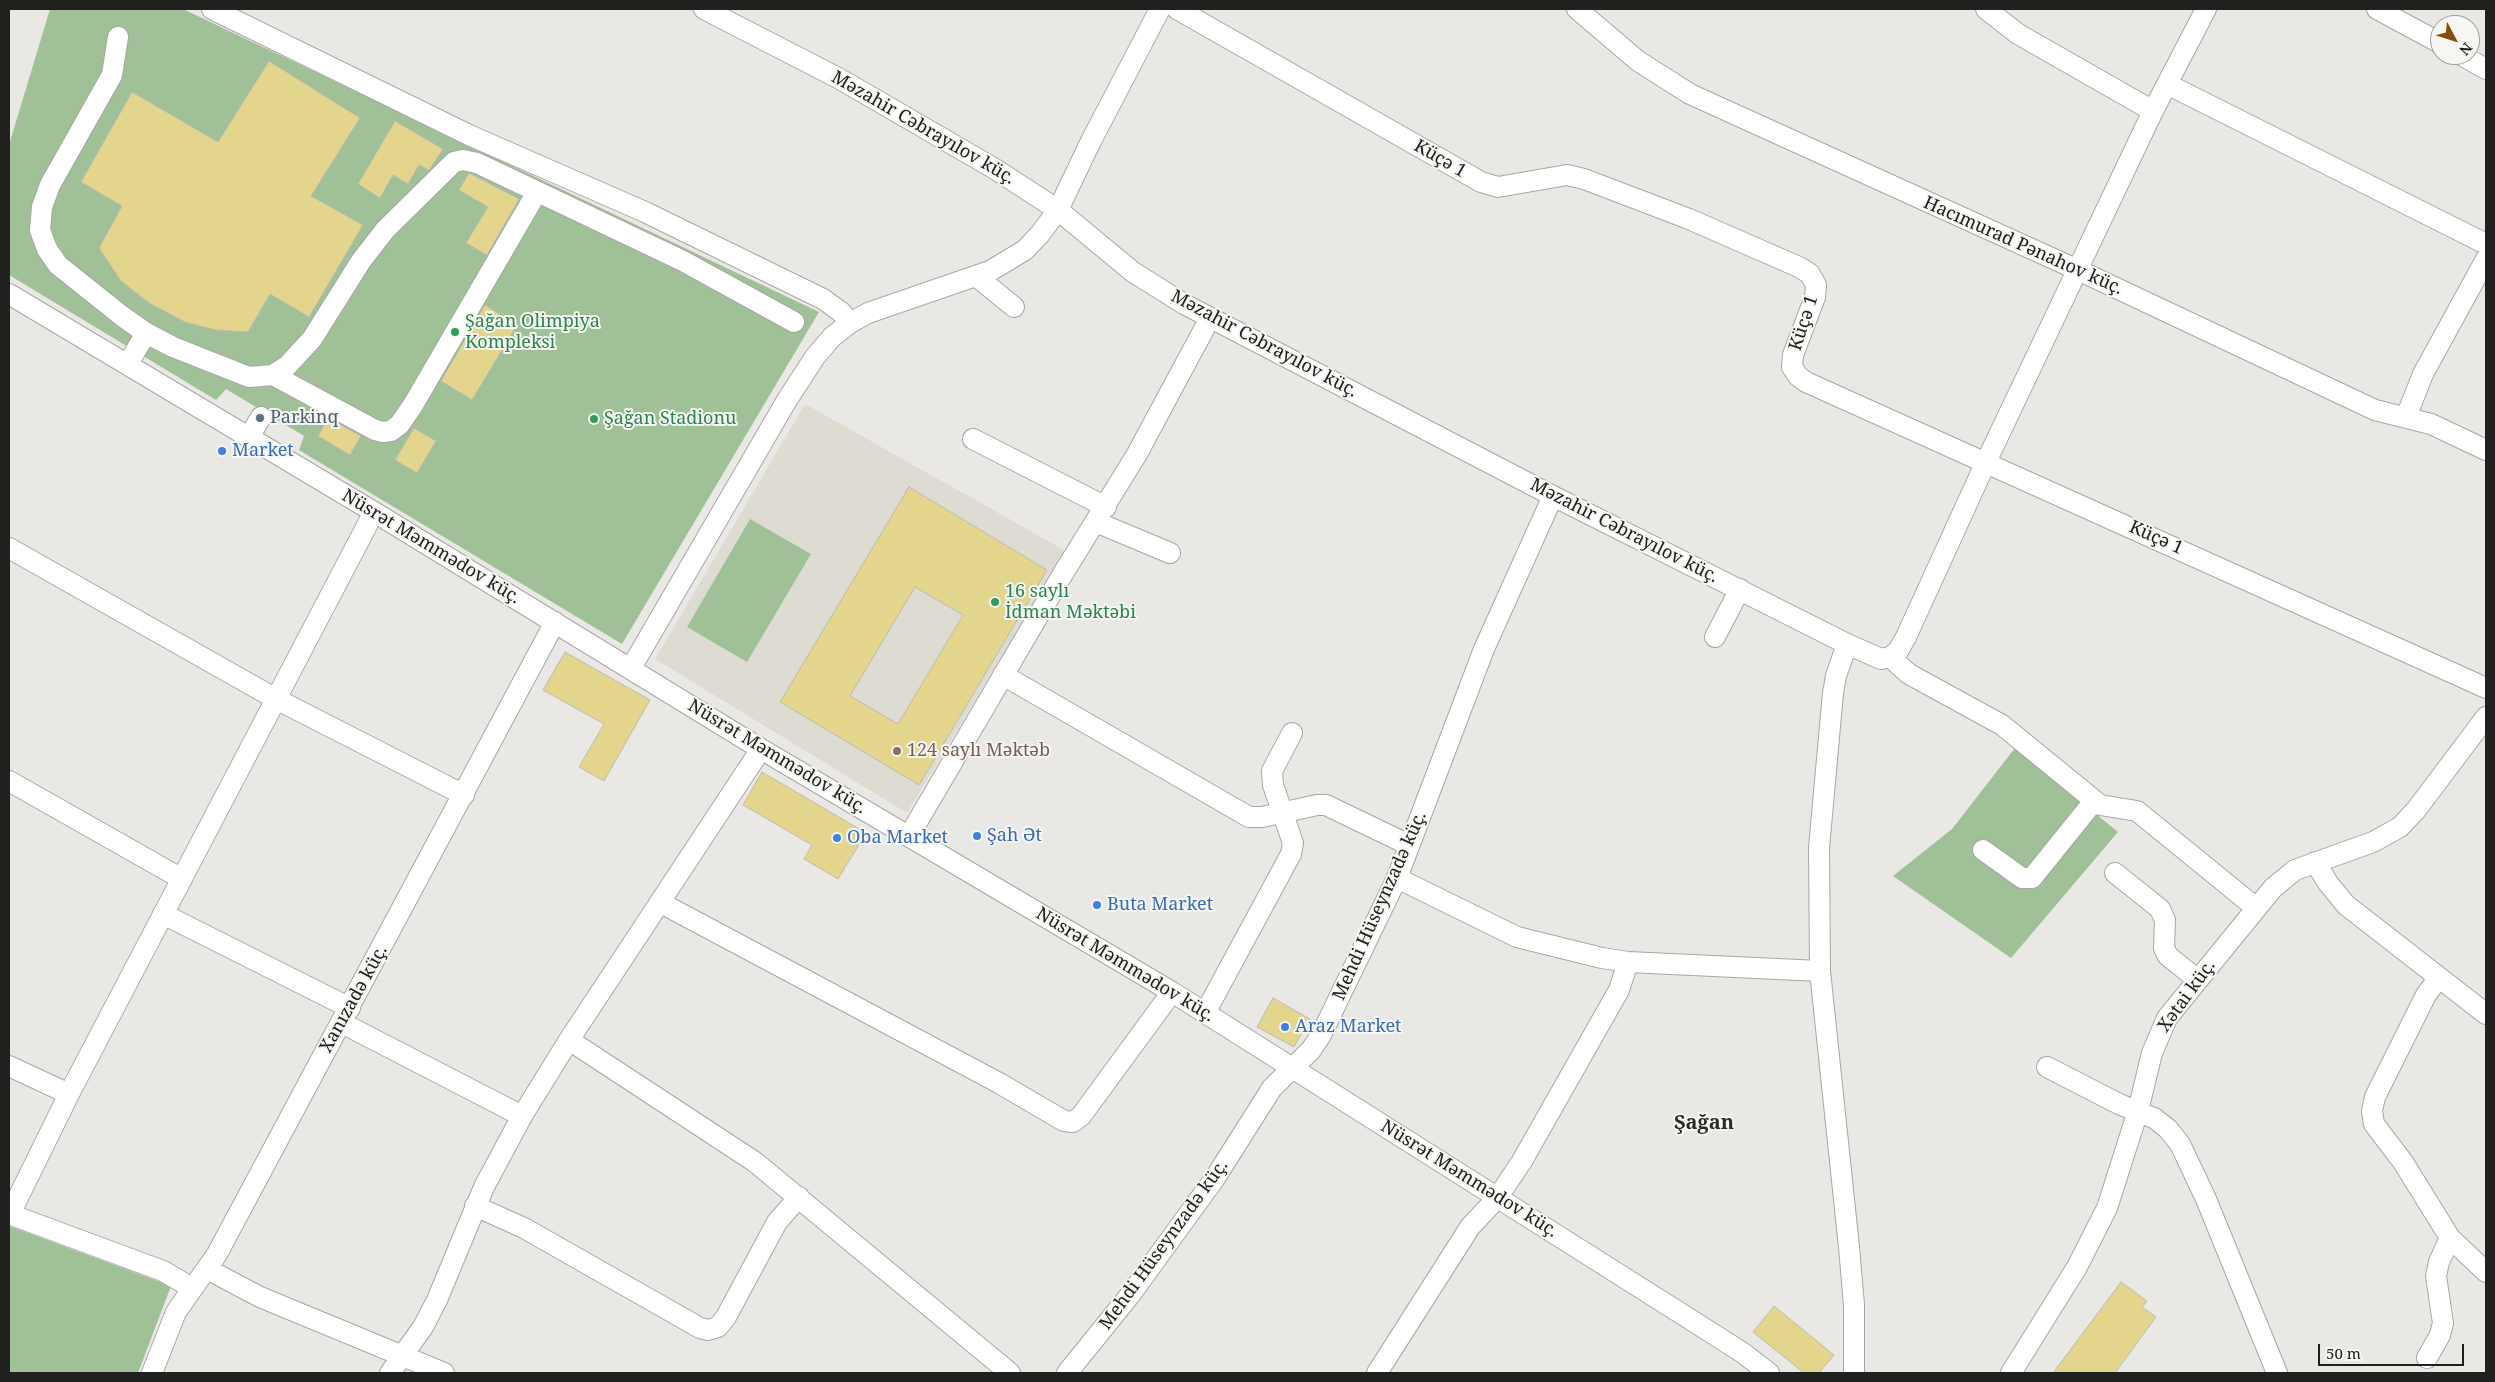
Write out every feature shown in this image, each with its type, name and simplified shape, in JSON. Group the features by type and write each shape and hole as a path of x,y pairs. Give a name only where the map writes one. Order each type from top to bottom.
{"street":[{"path":"212,9 469,135 636,208 823,300 841,312 850,323"},
{"path":"631,668 787,400 815,357 832,337 850,323 868,313 976,276 1001,265 1025,250 1058,210 1091,141 1160,9"},
{"name":"Küçə 1","path":"1177,9 1480,182 1498,187 1567,175 1584,179 1689,219 1799,267 1810,274 1816,284 1815,296 1793,355 1792,367 1798,376 1806,382 2486,688"},
{"name":"Hacımurad Pənahov küç.","path":"1579,9 1638,61 1690,94 2078,270 2375,410 2431,424 2486,450"},
{"path":"1988,9 2018,34 2153,111"},
{"path":"2206,9 2153,111 1986,462 1906,637 1898,651 1890,657 1909,674 2002,725 2094,801 2106,807 2137,811 2255,907"},
{"path":"2377,9 2430,38"},
{"name":"Məzahir Cəbrayılov küç.","path":"711,10 908,116 1058,210 1134,272 1210,318 1553,496 1846,644 1881,659 1890,657"},
{"path":"118,37 112,75 50,185 42,207 40,230 47,249 58,265 146,333 231,371 258,378 273,375 287,366 312,339 371,246 454,162 463,160 477,163 683,262 794,322"},
{"path":"2167,84 2486,244"},
{"path":"273,375 375,430 391,431 400,424 413,405 537,192"},
{"path":"2406,417 2423,374 2486,258"},
{"path":"976,276 1014,308"},
{"name":"Nüsrət Məmmədov küç.","path":"9,294 374,512 761,749 1172,992 1290,1069 1498,1197 1743,1353 1768,1373"},
{"path":"910,836 1003,675 1137,454 1210,318"},
{"path":"128,364 146,333"},
{"path":"248,436 261,417"},
{"path":"973,439 1170,553"},
{"name":"Mehdi Hüseynzadə küç.","path":"1067,1373 1130,1295 1215,1178 1272,1088 1311,1050 1321,1035 1396,878 1484,650 1553,496"},
{"path":"192,1288 163,1271 9,1214 69,1094 374,512"},
{"path":"9,548 276,699 464,795"},
{"path":"1715,637 1740,589"},
{"name":"Xanızadə küç.","path":"152,1373 176,1312 208,1269 464,795 555,622"},
{"path":"1846,644 1833,693 1819,848 1820,971 1850,1256 1854,1305 1854,1373"},
{"path":"1003,675 1249,817 1262,817 1317,805 1326,805 1410,845"},
{"name":"Xətai küç.","path":"2011,1373 2093,1238 2120,1172 2152,1053 2167,1018 2255,907 2282,879 2294,870 2373,842 2400,827 2416,810 2486,717"},
{"path":"1205,1013 1291,854 1293,843 1284,812 1273,785 1272,771 1292,733"},
{"path":"390,1373 423,1327 437,1300 475,1206 496,1162 522,1116 569,1040 761,749"},
{"path":"9,781 182,879"},
{"path":"1983,850 2022,878 2032,878 2094,801"},
{"path":"2315,862 2328,883 2346,905 2486,1014"},
{"path":"2115,873 2160,909 2165,920 2164,948 2168,956 2198,980"},
{"path":"1396,878 1517,938 1602,958 1628,962 1820,971"},
{"path":"661,903 999,1083 1064,1122 1073,1122 1082,1116 1172,992"},
{"path":"163,914 346,1015 522,1116"},
{"path":"1377,1373 1470,1228 1498,1197 1522,1161 1619,990 1628,962"},
{"path":"2439,977 2417,1012 2376,1097 2372,1111 2374,1124 2403,1162 2450,1238 2486,1272"},
{"path":"569,1040 731,1146 800,1197 1010,1373"},
{"path":"9,1066 69,1094"},
{"path":"2047,1068 2119,1104 2154,1118 2168,1129 2180,1144 2206,1199 2277,1373"},
{"path":"475,1206 524,1228 700,1328 708,1330 718,1327 726,1317 777,1222 800,1197"},
{"path":"2427,1358 2440,1335 2443,1323 2436,1276 2438,1262 2450,1238"},
{"path":"208,1269 260,1297 444,1373"}],"shaded area":[{"path":"805,404 1066,551 907,813 655,659"}],"green space":[{"name":"Şağan Olimpiya Kompleksi","path":"50,9 183,9 819,312 622,644 299,450 304,436 226,389 216,400 9,275 9,145"},
{"path":"750,519 811,554 747,662 687,627"},
{"path":"2015,748 2118,832 2011,958 1893,876 1952,829"},
{"path":"9,1226 171,1286 138,1373 9,1373"}],"building":[{"path":"269,61 360,118 311,196 363,225 309,317 270,294 248,332 216,330 185,322 149,303 121,281 99,248 122,206 81,182 132,92 218,142"},
{"path":"395,121 443,149 429,170 419,165 408,184 393,175 380,198 358,184"},
{"path":"469,173 519,199 487,255 466,243 488,207 459,190"},
{"path":"485,305 517,325 472,400 441,381"},
{"path":"328,418 361,436 350,455 318,436"},
{"path":"414,428 436,441 417,473 395,460"},
{"path":"909,487 1047,570 919,785 780,702","holes":["915,587 963,615 898,724 850,696"]},
{"path":"565,652 650,700 604,781 579,767 604,724 543,690"},
{"path":"762,772 866,833 838,879 804,859 812,845 743,805"},
{"path":"1273,998 1310,1019 1294,1047 1257,1027"},
{"path":"2121,1282 2147,1301 2142,1307 2156,1317 2115,1373 2053,1373"},
{"path":"1774,1306 1834,1355 1819,1373 1804,1373 1753,1332"}],"place":[{"name":"Şağan Olimpiya Kompleksi","path":"455,332"},
{"name":"Parkinq","path":"260,418"},
{"name":"Şağan Stadionu","path":"594,419"},
{"name":"Market","path":"222,451"},
{"name":"16 saylı İdman Məktəbi","path":"995,602"},
{"name":"124 saylı Məktəb","path":"897,751"},
{"name":"Şah Ət","path":"977,836"},
{"name":"Oba Market","path":"837,838"},
{"name":"Buta Market","path":"1097,905"},
{"name":"Araz Market","path":"1285,1027"}],"district":[{"name":"Şağan","path":"1704,1123"}]}
